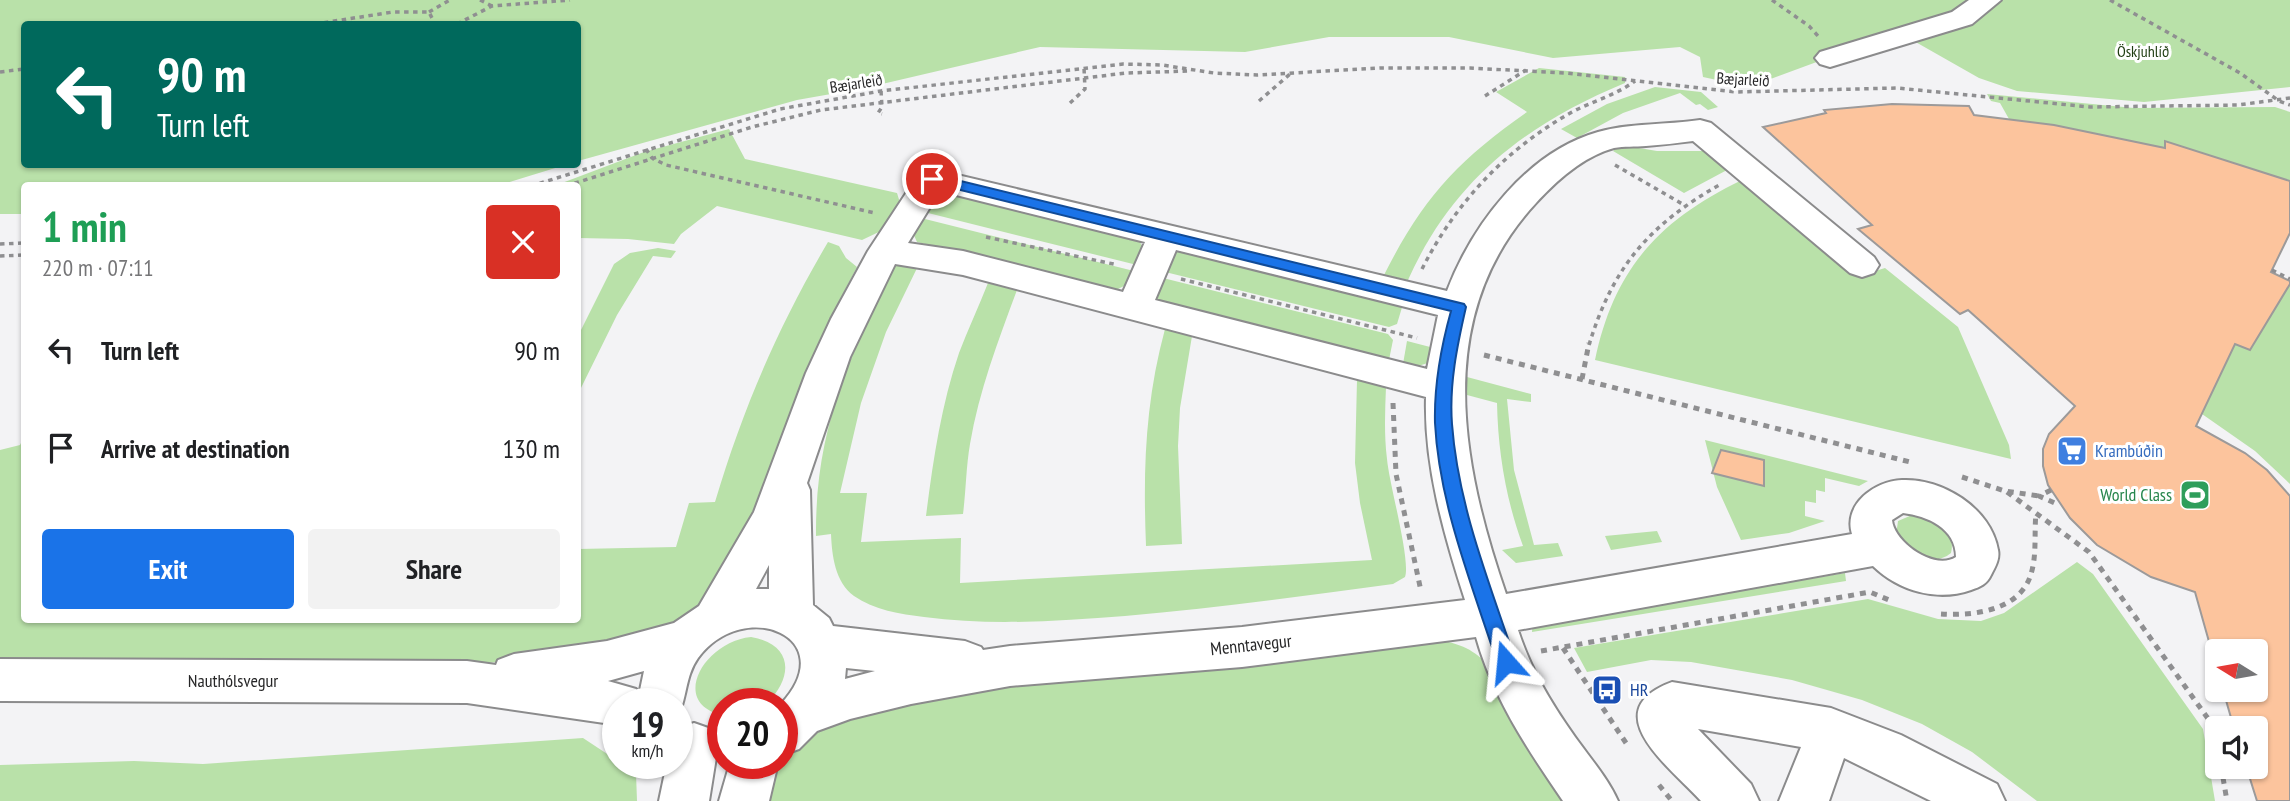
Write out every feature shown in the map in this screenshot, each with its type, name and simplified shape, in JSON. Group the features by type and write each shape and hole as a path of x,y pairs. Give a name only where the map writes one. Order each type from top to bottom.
{"street":[{"path":"1830,58 1962,18 1987,0"},
{"path":"1593,801 1537,720 1501,645 1454,495 1443,423 1444,387 1449,346 1459,307 1474,268 1491,237 1535,182 1579,152 1621,136 1651,136 1700,130 1862,265"},
{"path":"661,688 668,662 699,629 750,561 790,475 810,410 839,341 894,236 932,179 1459,307"},
{"path":"1134,307 1165,235"},
{"path":"894,236 963,263 1444,387"},
{"path":"790,475 806,629 823,668 818,692 798,718"},
{"name":"Menntavegur","path":"798,722 850,698 911,683 1010,666 1242,647 1501,645 1880,547"},
{"name":"Nauthólsvegur","path":"467,682 607,661 699,629 742,608 767,607 806,629"},
{"name":"Menntavegur","path":"806,629 1010,666"},
{"path":"1501,645 1552,702 1618,794 1636,790"},
{"name":"Nauthólsvegur","path":"0,680 467,682 602,701"},
{"path":"1734,801 1661,723 1659,714 1663,709 1672,704 1831,730 1925,787 1980,801"},
{"path":"1804,801 1831,730"},
{"path":"684,801 698,743"},
{"path":"744,801 750,779"}],"path":[{"path":"334,21 393,12 429,12 450,0"},
{"path":"480,0 492,6"},
{"path":"463,21 492,6 570,0"},
{"path":"1772,0 1809,26 1824,43 1830,58"},
{"path":"2110,0 2240,73 2279,101 2290,105"},
{"path":"429,12 434,21"},
{"name":"Bæjarleið","path":"543,182 780,109 881,91 1143,64 1236,75 1380,68 1526,70 1750,93 1898,88 2039,103 2119,107 2164,108 2279,101 2290,98"},
{"path":"1070,103 1085,89 1084,68"},
{"path":"0,72 21,69"},
{"name":"Bæjarleið","path":"578,182 781,119 882,101 1143,71 1195,70"},
{"path":"1485,96 1526,70"},
{"path":"1259,101 1290,74"},
{"path":"881,91 882,101 878,113 881,114"},
{"path":"646,149 652,158 666,165 894,236"},
{"path":"1582,379 1594,321 1618,272 1654,228 1684,205 1723,183"},
{"path":"985,237 1148,271 1915,463"},
{"path":"0,244 21,243"},
{"path":"0,256 21,255"},
{"path":"2272,270 2290,279"},
{"path":"1955,474 2005,491 2039,496 2059,505"},
{"path":"2039,496 2051,490"},
{"path":"2005,491 2089,552 2206,716"},
{"path":"1935,613 1973,614 1993,609 2022,591 2031,578 2036,513"},
{"path":"1501,645 1563,648 1870,592 1896,603"},
{"path":"1563,648 1629,747"},
{"path":"2223,779 2227,801"},
{"path":"1636,790 1672,801"}],"green space":[{"name":"Öskjuhlíð","path":"0,0 2290,0 2290,87 2144,102 2017,91 1979,78 1898,32 1749,87 1703,77 1700,57 1680,47 1553,58 1449,37 1329,37 1245,52 1040,47 865,88 797,100 581,160 581,21 21,21 21,168 555,168 510,182 21,182 21,214 0,214"},
{"path":"1539,68 1625,77 1625,83 1556,117 1496,159 1447,213 1408,280 1384,275 1413,224 1444,183 1481,147 1527,112 1496,92"},
{"path":"1655,87 1701,92 1718,107 1708,110 1680,93 1623,113 1577,138 1561,129 1607,104"},
{"path":"1987,94 2134,108 2275,107 2290,112 2290,181 2165,142 2165,148 2080,130 2009,119 2000,103 1991,101"},
{"path":"729,129 745,159 897,193 901,206 883,230 862,240 717,206 681,234 674,244 581,238 581,182 565,182 644,152"},
{"path":"1621,145 1657,151 1705,151 1727,170 1684,193 1613,151"},
{"path":"1742,180 1856,277 1885,268 1958,327 2009,445 2011,459 1595,360 1614,299 1644,251 1687,212"},
{"path":"948,193 1139,240 1144,250 1137,265 924,212 933,199"},
{"path":"921,218 1134,271 1128,284 1114,291 917,242 912,231"},
{"path":"828,242 839,246 846,258 857,267 835,309 791,413 775,474 711,596 690,615 661,633 546,659 470,664 0,665 0,450 21,443 21,623 581,623 581,549 676,547 689,503 715,502 737,434 763,369"},
{"path":"658,248 676,251 671,258 653,256 617,315 581,388 581,330 614,264 630,253"},
{"path":"1179,249 1403,304 1397,324 1389,327 1161,271 1169,255"},
{"path":"899,263 919,264 886,332 861,403 840,493 867,493 861,542 961,538 960,583 1372,560 1355,463 1357,380 1386,387 1386,450 1405,555 1405,577 1393,584 1259,601 1125,616 1050,621 949,620 897,613 862,601 848,590 839,576 831,534 816,536 817,498 821,463 837,396 862,333 894,266"},
{"path":"1159,277 1388,334 1393,340 1389,360 1158,302 1153,292"},
{"path":"988,283 1017,290 978,405 969,453 963,514 926,516 947,393 959,353"},
{"path":"2290,284 2290,484 2255,451 2202,414 2235,344 2250,350"},
{"path":"1165,329 1192,336 1180,408 1178,446 1182,544 1146,546 1145,490 1149,410"},
{"path":"1407,341 1434,348 1431,362 1415,367 1403,364"},
{"path":"1467,377 1531,394 1531,402 1507,399 1514,470 1534,545 1558,543 1563,556 1516,563 1502,550 1523,546 1504,476 1497,403 1467,395"},
{"path":"1705,440 1868,481 1859,486 1825,478 1825,492 1816,490 1816,503 1805,501 1805,516 1825,521 1789,533 1741,540 1717,487"},
{"path":"1912,515 1941,526 1950,538 1951,553 1936,559 1921,556 1896,535 1898,521"},
{"path":"1657,531 1662,542 1611,550 1605,536"},
{"path":"2077,562 2093,574 2203,729 2205,779 2211,779 2215,801 2037,801 1972,752 1922,724 1862,700 1792,680 1691,662 1651,660 1587,672 1574,648 1868,599 1938,619 1981,621 2004,613"},
{"path":"1845,573 1846,581 1532,632 1533,619 1603,613"},
{"path":"751,637 775,647 782,654 785,663 782,683 779,688 707,688 707,709 698,699 695,687 699,674 707,661 734,641"},
{"path":"1444,641 1460,645 1483,660 1494,672 1574,801 757,801 765,779 798,779 798,740 816,727 960,688 1109,678"},
{"path":"583,738 602,751 602,779 636,779 637,801 0,801 0,765 134,761 203,764"}],"building":[{"path":"1892,104 1969,106 1974,115 2054,125 2165,148 2165,141 2290,181 2290,233 2271,272 2290,281 2290,284 2250,350 2235,344 2196,426 2245,453 2267,470 2290,496 2290,801 2257,801 2250,779 2268,779 2268,716 2231,716 2226,702 2268,702 2268,639 2208,639 2195,592 2151,577 2097,545 2070,518 2048,485 2043,466 2043,449 2049,434 2075,406 1968,310 1960,314 1858,229 1872,225 1763,127 1826,113 1824,110"},
{"path":"1721,450 1764,460 1764,486 1712,473"}],"place":[{"name":"Krambúðin","path":"2072,451"},
{"name":"World Class","path":"2195,495"},
{"name":"HR","path":"1607,690"}],"route":[{"path":"932,179 1459,307 1449,346 1444,387 1443,423 1447,454 1454,495 1506,662"}]}
